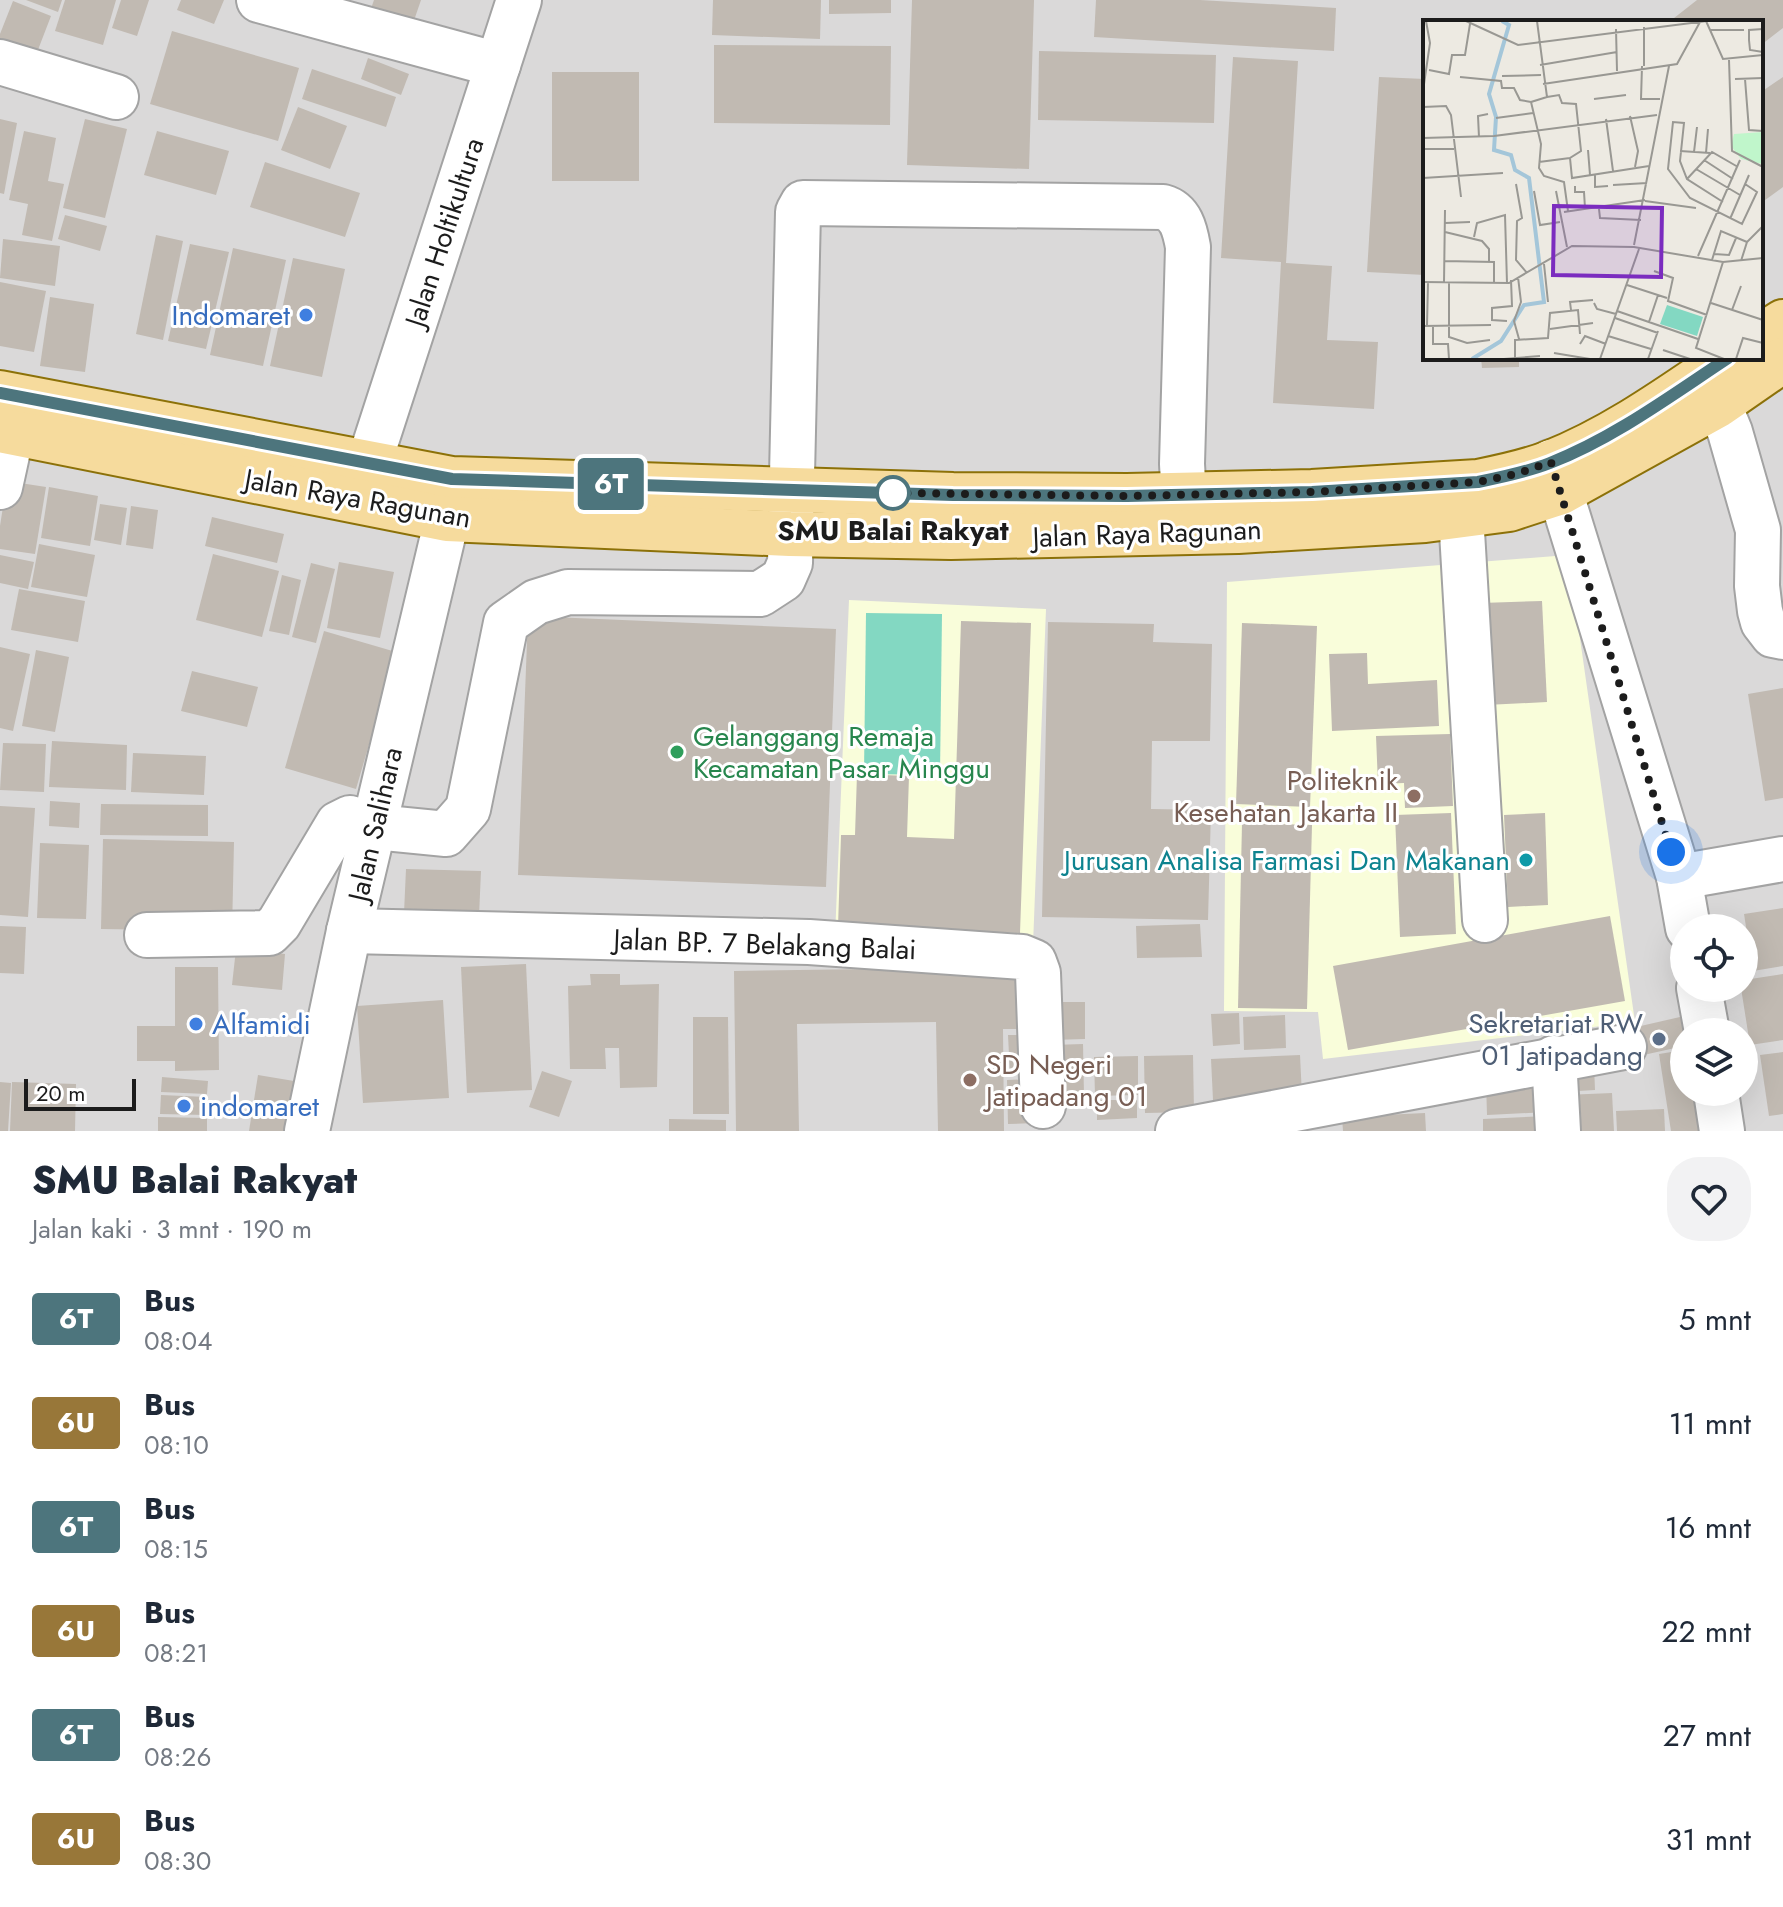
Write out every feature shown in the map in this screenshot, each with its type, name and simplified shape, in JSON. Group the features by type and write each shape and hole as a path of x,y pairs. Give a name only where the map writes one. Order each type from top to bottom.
{"main road":[{"path":"1763,335 1783,322"},
{"name":"Jalan Raya Ragunan","path":"4,418 369,463 452,479 953,495 1185,514 1375,523 1509,509 1717,379 1783,360"},
{"name":"Jalan Raya Ragunan","path":"4,418 447,519 790,534 951,537 1185,514 1312,492 1478,482 1516,474 1556,477"}],"street":[{"path":"259,0 498,65"},
{"name":"Jalan Holtikultura","path":"369,463 519,0"},
{"path":"0,62 116,97"},
{"path":"147,935 269,933 279,923 338,824 350,818 375,827 446,834 468,809 506,623 536,602 568,592 760,594 783,579 790,563 798,212 801,204 1163,207 1174,211 1188,247 1182,464 1185,514"},
{"path":"1717,379 1730,432 1770,529 1757,586 1760,611 1770,633 1783,637"},
{"path":"0,487 4,418"},
{"path":"1556,477 1679,877 1686,914"},
{"path":"1461,515 1485,920"},
{"name":"Jalan Salihara","path":"307,1131 349,931 447,519"},
{"path":"1679,877 1783,859"},
{"name":"Jalan BP. 7 Belakang Balai","path":"349,931 809,942 1029,958 1038,973 1043,1106"},
{"path":"1178,1131 1276,1123 1554,1058 1624,1047"},
{"path":"1554,1058 1558,1131"},
{"path":"1718,1106 1722,1131"}],"shaded area":[{"path":"0,0 1783,0 1783,1131 0,1131"},
{"name":"Politeknik Kesehatan Jakarta II","path":"1568,555 1635,1022 1323,1059 1318,1012 1224,1011 1227,582"},
{"path":"849,600 1046,609 1033,945 835,937"}],"green space":[{"path":"866,613 942,614 940,775 864,774"}],"building":[{"path":"26,0 62,0 58,12"},
{"path":"65,0 116,0 103,45 55,31"},
{"path":"121,0 149,0 137,36 112,28"},
{"path":"181,0 224,0 214,24 177,10"},
{"path":"374,0 421,0 409,35 367,20"},
{"path":"713,0 821,0 820,39 712,35"},
{"path":"829,0 891,0 891,13 829,14"},
{"path":"912,0 1034,0 1029,169 907,165"},
{"path":"1096,0 1200,0 1336,8 1334,51 1094,37"},
{"path":"1697,0 1783,0 1783,28 1763,43 1763,20 1672,20"},
{"path":"13,1 51,16 36,55 0,42 0,34"},
{"path":"172,31 299,68 278,141 150,104"},
{"path":"714,45 891,46 890,125 714,123"},
{"path":"1039,51 1216,55 1214,123 1038,120"},
{"path":"1233,57 1298,61 1286,263 1332,266 1327,340 1378,342 1374,409 1273,403 1281,262 1221,258"},
{"path":"368,58 409,74 401,95 361,79"},
{"path":"312,69 396,97 386,127 302,99"},
{"path":"552,72 639,72 639,181 552,181"},
{"path":"1379,77 1423,79 1423,275 1367,272"},
{"path":"1783,77 1783,187 1763,202 1763,91"},
{"path":"298,107 347,126 330,169 281,150"},
{"path":"0,119 17,123 4,194 0,193"},
{"path":"85,119 127,129 105,218 63,208"},
{"path":"24,131 56,138 48,181 64,184 52,241 22,235 28,204 9,200"},
{"path":"157,131 229,151 216,195 144,175"},
{"path":"265,162 360,193 345,237 250,207"},
{"path":"65,215 107,226 100,251 58,239"},
{"path":"156,235 183,241 163,340 136,334"},
{"path":"3,239 60,246 55,286 0,278"},
{"path":"190,244 229,252 206,349 168,341"},
{"path":"233,248 286,260 263,366 210,355"},
{"path":"293,258 345,269 322,377 270,366"},
{"path":"0,282 46,291 34,352 0,346"},
{"path":"50,297 94,304 85,372 40,366"},
{"path":"1481,360 1519,360 1519,367 1482,368"},
{"path":"7,481 46,487 35,554 0,549"},
{"path":"49,487 98,496 90,546 41,538"},
{"path":"100,504 127,508 121,545 94,540"},
{"path":"131,506 158,510 153,549 126,545"},
{"path":"212,517 284,534 277,563 205,546"},
{"path":"39,544 95,555 87,597 31,587"},
{"path":"213,554 279,571 262,637 196,620"},
{"path":"0,555 34,562 28,589 0,583"},
{"path":"339,562 394,572 380,638 327,628"},
{"path":"311,563 335,569 316,643 292,637"},
{"path":"282,575 301,580 289,635 269,631"},
{"path":"19,589 85,601 78,642 11,630"},
{"path":"1542,601 1547,702 1486,705 1481,603"},
{"name":"Gelanggang Remaja Kecamatan Pasar Minggu","path":"528,616 836,629 826,887 518,875"},
{"path":"961,621 1031,623 1020,933 838,927 841,835 855,835 857,774 909,776 907,837 954,839"},
{"path":"1048,622 1154,624 1153,642 1212,644 1210,741 1152,741 1151,809 1211,810 1208,920 1042,917"},
{"path":"1242,623 1317,626 1310,807 1236,804"},
{"path":"324,631 396,652 356,789 285,768"},
{"path":"0,647 30,654 13,731 0,728"},
{"path":"36,650 69,657 55,732 22,726"},
{"path":"1367,653 1368,684 1437,680 1439,726 1332,731 1329,654"},
{"path":"192,671 258,687 247,727 181,711"},
{"path":"1783,688 1783,798 1765,801 1748,694"},
{"path":"1450,734 1453,806 1405,808 1404,783 1378,784 1376,736"},
{"path":"52,741 127,745 126,790 49,787"},
{"path":"3,743 46,744 44,792 0,790"},
{"path":"133,753 206,756 204,795 131,792"},
{"path":"50,801 80,803 79,828 49,826"},
{"path":"101,804 208,805 208,836 100,835"},
{"path":"0,806 35,808 28,917 0,915"},
{"path":"1451,813 1456,934 1400,937 1395,815"},
{"name":"Jurusan Analisa Farmasi Dan Makanan","path":"1545,813 1548,905 1508,907 1504,815"},
{"path":"1242,823 1312,825 1307,1009 1238,1008"},
{"path":"103,839 234,842 232,931 101,929"},
{"path":"40,843 89,845 86,919 37,918"},
{"path":"406,869 481,871 479,916 404,913"},
{"path":"1783,908 1783,966 1758,970 1758,914 1744,914"},
{"path":"1610,916 1625,1001 1348,1050 1333,966"},
{"path":"1200,924 1202,957 1137,958 1136,926"},
{"path":"0,926 26,927 24,974 0,973"},
{"path":"236,949 285,954 282,990 232,985"},
{"path":"526,964 532,1090 467,1093 461,967"},
{"path":"175,967 218,967 219,1070 175,1071 175,1061 137,1061 137,1026 175,1026"},
{"name":"SD Negeri Jatipadang 01","path":"1021,967 1021,1029 1003,1029 1004,1131 938,1131 936,1022 797,1024 799,1131 736,1131 734,971"},
{"path":"590,974 620,974 620,985 659,984 657,1087 620,1088 619,1048 605,1048 606,1069 570,1069 568,986 591,985"},
{"path":"1783,974 1783,1040 1758,1044 1758,1018 1746,1018 1743,1002 1758,1002 1758,978"},
{"path":"443,1000 449,1098 363,1103 357,1006"},
{"path":"1050,1002 1085,1002 1085,1039 1051,1040"},
{"path":"1239,1013 1240,1044 1213,1046 1211,1014"},
{"path":"1285,1015 1286,1048 1244,1050 1243,1017"},
{"path":"693,1017 728,1017 729,1114 693,1114"},
{"name":"Sekretariat RW 01 Jatipadang","path":"1670,1019 1670,1049 1639,1056 1632,1028"},
{"path":"1008,1035 1039,1035 1040,1073 1010,1074"},
{"path":"1083,1044 1084,1096 1053,1097 1052,1045"},
{"path":"1670,1052 1670,1106 1706,1106 1710,1131 1671,1131 1659,1054"},
{"path":"1783,1052 1783,1114 1769,1116 1760,1055"},
{"path":"1193,1055 1194,1112 1145,1113 1144,1056"},
{"path":"1300,1055 1302,1096 1213,1100 1211,1059"},
{"path":"1138,1056 1138,1095 1095,1096 1094,1057"},
{"path":"1594,1065 1595,1090 1561,1092 1560,1066"},
{"path":"542,1071 572,1081 559,1117 529,1107"},
{"path":"258,1075 300,1082 291,1131 249,1131"},
{"path":"162,1077 208,1081 207,1094 161,1092"},
{"path":"1545,1078 1547,1112 1487,1115 1486,1081"},
{"path":"1036,1079 1036,1123 1008,1124 1007,1080"},
{"path":"0,1082 11,1083 8,1131 0,1131"},
{"path":"12,1082 76,1084 75,1131 10,1131"},
{"path":"1612,1093 1614,1131 1567,1131 1565,1095"},
{"name":"indomaret","path":"161,1095 207,1097 206,1115 160,1114"},
{"path":"1097,1100 1137,1100 1137,1118 1097,1120"},
{"path":"1664,1109 1665,1131 1617,1131 1616,1111"},
{"path":"1425,1113 1426,1131 1343,1131 1342,1117"},
{"path":"1547,1116 1547,1131 1483,1131 1483,1119"},
{"path":"158,1117 207,1118 207,1131 158,1131"},
{"path":"669,1119 726,1120 726,1131 669,1131"}],"bus line":[{"name":"6T","path":"0,393 452,479 953,495 1216,495 1478,482 1516,474 1551,462 1612,433 1725,360"}],"place":[{"name":"Indomaret","path":"306,315"},
{"name":"SMU Balai Rakyat","path":"893,493"},
{"name":"Gelanggang Remaja Kecamatan Pasar Minggu","path":"677,752"},
{"name":"Politeknik Kesehatan Jakarta II","path":"1414,796"},
{"name":"Jurusan Analisa Farmasi Dan Makanan","path":"1526,860"},
{"name":"Alfamidi","path":"196,1024"},
{"name":"Sekretariat RW 01 Jatipadang","path":"1659,1039"},
{"name":"SD Negeri Jatipadang 01","path":"970,1080"},
{"name":"indomaret","path":"184,1106"}],"route":[{"path":"893,493 1127,496 1312,492 1478,482 1551,462 1671,852"}]}
